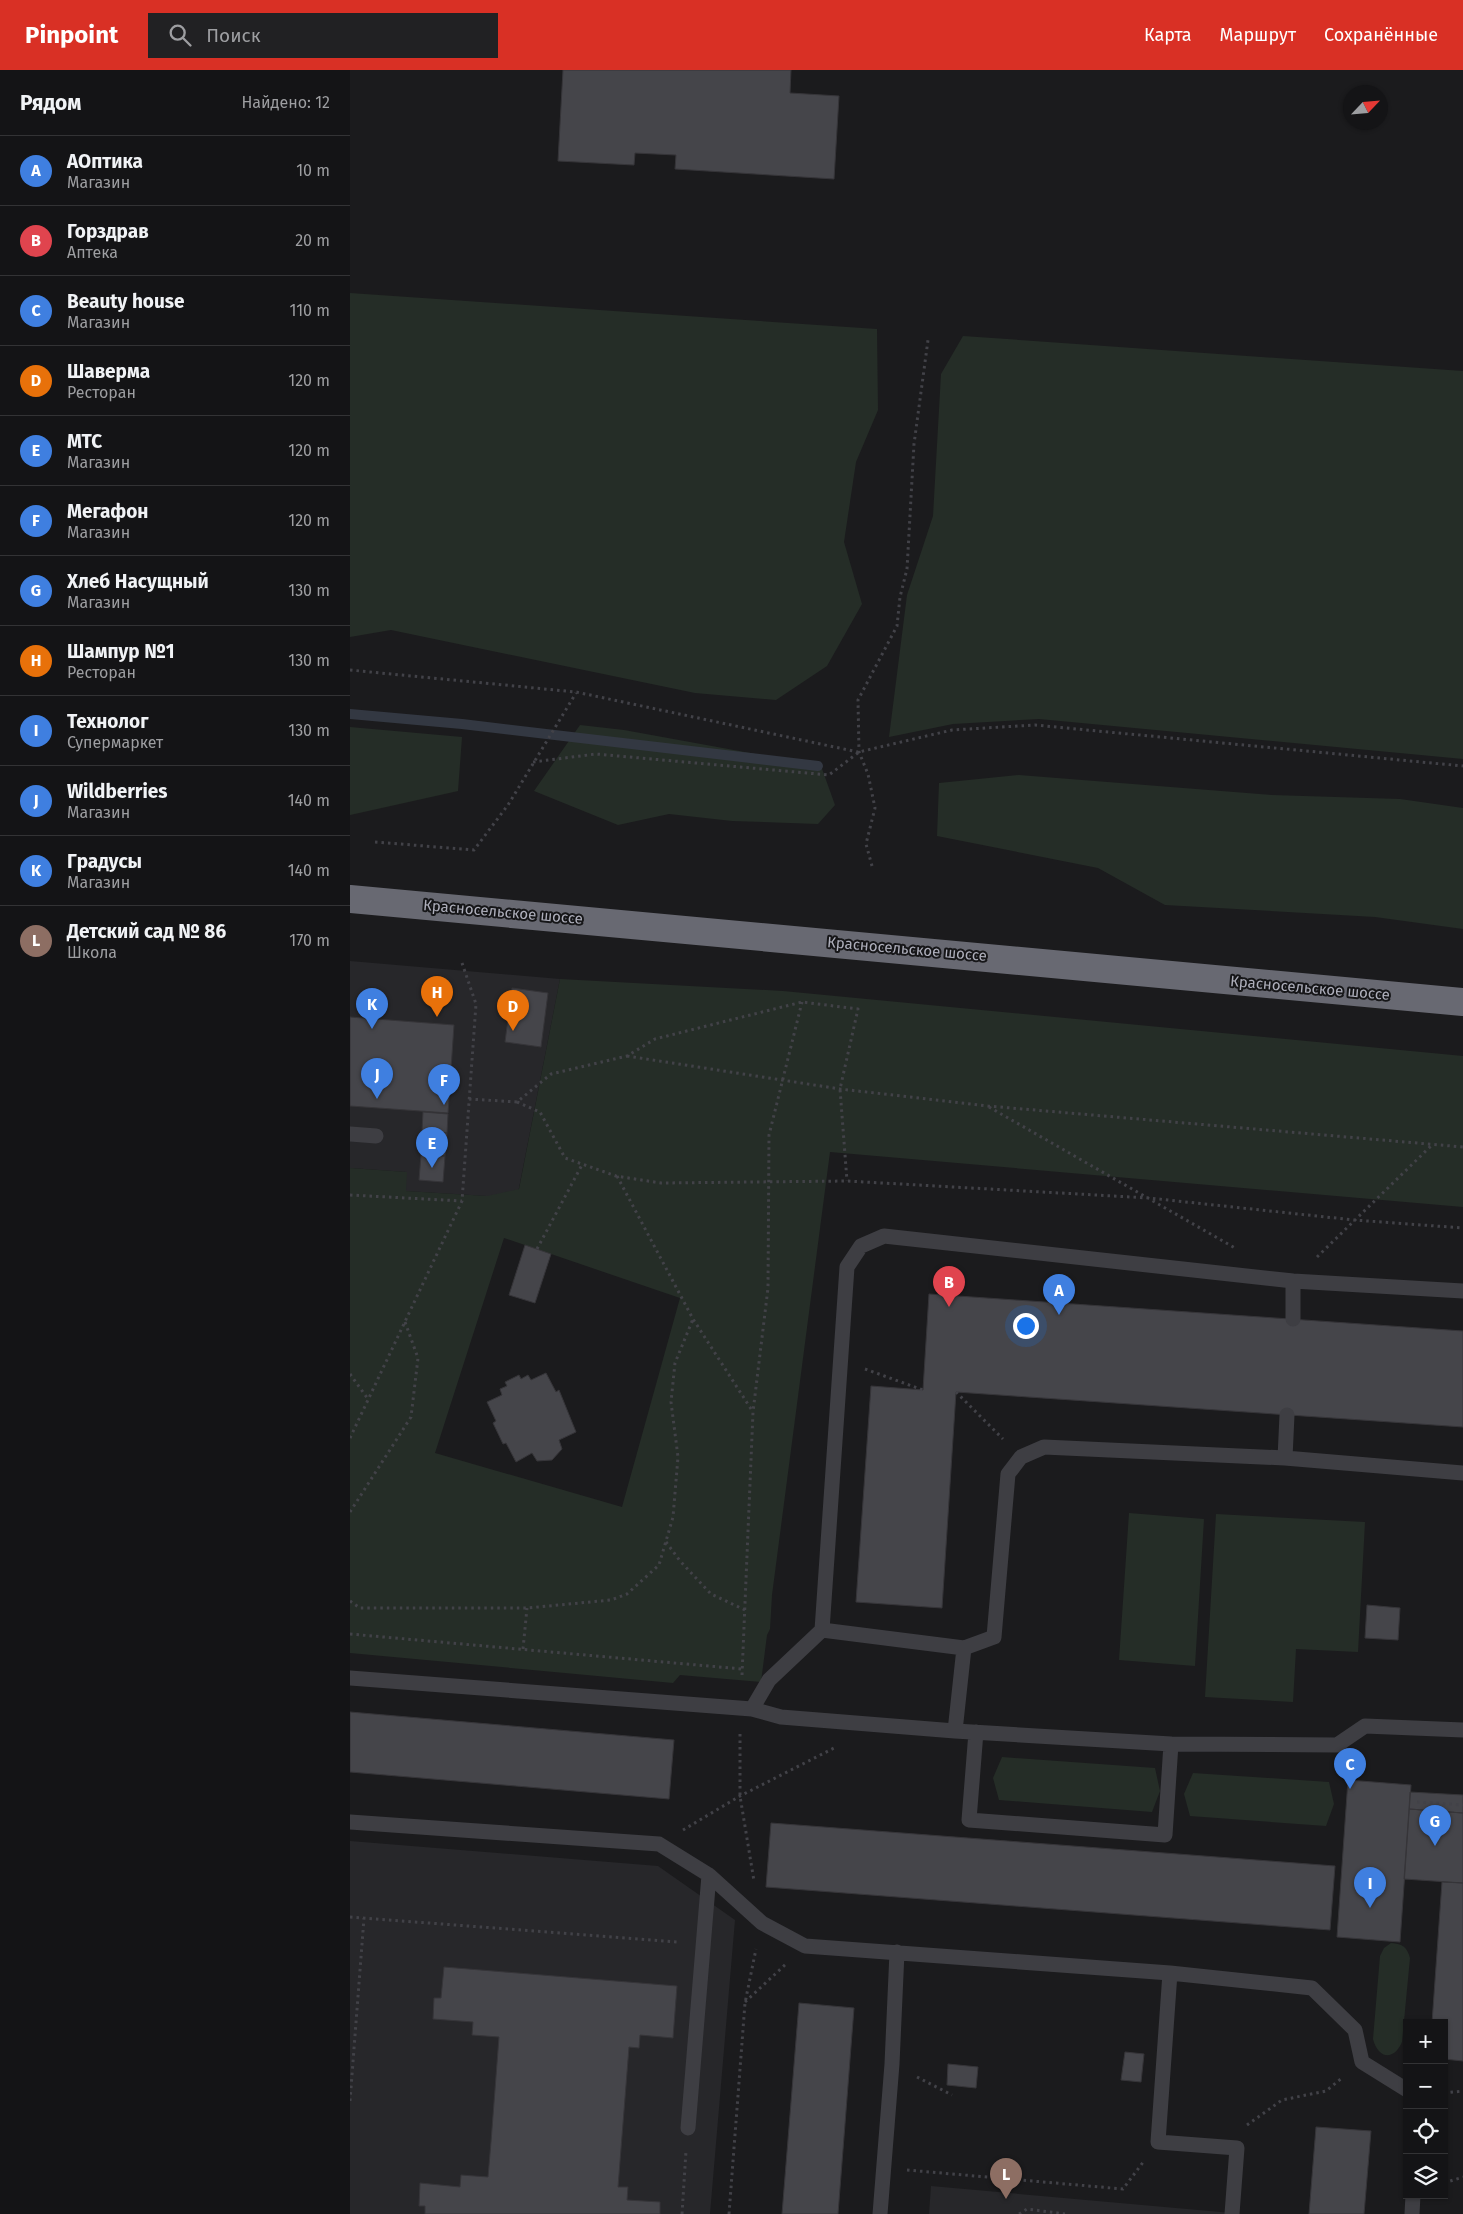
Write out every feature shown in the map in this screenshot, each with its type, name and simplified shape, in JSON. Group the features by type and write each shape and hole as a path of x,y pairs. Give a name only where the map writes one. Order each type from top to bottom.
{"highway":[{"name":"Красносельское шоссе","path":"350,899 1463,1002"}],"lane":[{"path":"350,1134 376,1136"},
{"path":"746,1709 769,1680 822,1630 846,1267 861,1246 884,1236 1293,1281 1463,1291"},
{"path":"1293,1281 1293,1319"},
{"path":"1285,1458 1287,1415"},
{"path":"822,1630 964,1648 994,1637 1008,1474 1021,1457 1044,1447 1285,1458 1463,1472"},
{"path":"954,1731 964,1648"},
{"path":"350,1678 746,1709 781,1717 954,1731 1171,1744 1337,1745 1365,1726 1463,1730"},
{"path":"976,1732 969,1820 1165,1835 1171,1744"},
{"path":"350,1822 659,1844 709,1875 762,1922 805,1946 1170,1973 1312,1988 1355,2030 1362,2062 1403,2088"},
{"path":"688,2128 709,1875"},
{"path":"880,2214 892,2064 897,1952"},
{"path":"1170,1973 1158,2142 1237,2148 1232,2214"},
{"path":"1412,2214 1413,2199"}],"path":[{"path":"872,866 866,844 875,808 868,774 859,752 858,700 897,626 906,568 914,444 928,340"},
{"path":"350,670 576,692 859,752"},
{"path":"374,842 474,850 508,804 576,692"},
{"path":"533,762 596,754 829,775 859,752 952,730 1035,725 1463,766"},
{"path":"350,1438 462,1202 476,1004 462,963"},
{"path":"517,1102 551,1074 627,1056 656,1039 802,1002 858,1009 840,1089 847,1181"},
{"path":"729,2214 745,2003 762,1922 740,1796 746,1709 742,1669 754,1412 768,1288 767,1180 769,1135 781,1080 802,1002"},
{"path":"627,1056 840,1089 988,1106 1463,1147"},
{"path":"469,1099 517,1102 540,1112 565,1158 616,1176 661,1183 698,1184 767,1180 847,1181 1149,1198 1354,1220 1463,1228"},
{"path":"988,1106 1242,1252"},
{"path":"1293,1281 1433,1144"},
{"path":"537,1249 583,1163"},
{"path":"616,1176 693,1319 754,1412"},
{"path":"350,1195 462,1202"},
{"path":"350,1601 360,1608 527,1608 611,1600 627,1594 659,1565 666,1542 676,1498 678,1457 672,1402 675,1363 693,1319"},
{"path":"350,1512 410,1417 418,1358 405,1322"},
{"path":"840,1361 923,1390"},
{"path":"350,1374 368,1399"},
{"path":"956,1392 1021,1457"},
{"path":"666,1542 680,1561 711,1594 745,1610"},
{"path":"523,1650 527,1608"},
{"path":"350,1634 742,1669"},
{"path":"659,1844 740,1796 863,1733 864,1723"},
{"path":"1417,1802 1463,1805"},
{"path":"350,1917 702,1944"},
{"path":"350,2102 364,1918"},
{"path":"745,2003 805,1946"},
{"path":"1237,2148 1244,2126 1282,2100 1326,2091 1362,2062"},
{"path":"892,2064 952,2095"},
{"path":"1448,2092 1463,2090"},
{"path":"682,2214 688,2128"},
{"path":"884,2168 1123,2189 1158,2142"},
{"path":"1448,2182 1463,2177"},
{"path":"1020,2214 1027,2210 1065,2214"}],"shaded area":[{"path":"350,293 877,329 878,410 856,462 844,542 862,604 827,666 776,700 695,693 391,630 350,637"},
{"path":"963,336 1463,371 1463,759 1039,719 953,724 889,737 907,595 933,516 941,374"},
{"path":"580,725 624,730 821,766 835,805 818,824 732,821 669,814 618,825 534,791"},
{"path":"350,727 462,737 458,791 350,815"},
{"path":"1019,775 1272,795 1400,799 1463,808 1463,929 1375,917 1165,905 1098,868 937,836 939,783"},
{"path":"350,961 560,979 517,1198 405,1191 406,1172 350,1168"},
{"path":"560,979 783,991 1463,1056 1463,1207 830,1152 772,1595 770,1629 767,1635 761,1682 680,1675 673,1683 350,1653 350,1168 407,1172 406,1191 487,1196 519,1189","holes":["504,1238 680,1298 622,1507 435,1453"]},
{"path":"1129,1513 1204,1519 1195,1666 1119,1660"},
{"path":"1216,1514 1365,1522 1358,1652 1296,1649 1293,1702 1205,1697"},
{"path":"1002,1757 1155,1768 1160,1791 1152,1812 999,1800 993,1778"},
{"path":"1193,1773 1329,1782 1334,1804 1326,1826 1190,1816 1184,1794"},
{"path":"350,1841 658,1866 735,1920 710,2214 350,2214"},
{"path":"1391,1943 1399,1944 1404,1947 1410,1958 1402,2042 1399,2048 1391,2055 1382,2054 1375,2046 1373,2039 1380,1956 1384,1948"},
{"path":"931,2186 1243,2214 929,2214"}],"building":[{"path":"563,70 791,70 790,93 839,96 834,179 675,169 676,155 635,153 634,165 558,161"},
{"path":"512,988 548,993 541,1047 505,1042"},
{"path":"350,1017 454,1025 448,1113 350,1106"},
{"path":"423,1112 448,1114 447,1133 422,1131"},
{"path":"422,1131 447,1133 445,1156 421,1155"},
{"path":"421,1155 445,1156 443,1182 419,1180"},
{"path":"525,1245 551,1254 535,1303 509,1295"},
{"path":"929,1294 1463,1331 1463,1427 956,1392 942,1608 856,1602 871,1386 923,1390"},
{"path":"546,1373 556,1392 559,1390 576,1432 559,1440 562,1449 552,1460 537,1461 532,1453 516,1462 506,1443 503,1444 493,1423 496,1421 487,1402 502,1395 500,1389 507,1386 505,1382 519,1375 521,1379 528,1375 531,1380"},
{"path":"1367,1605 1400,1608 1398,1640 1365,1638"},
{"path":"350,1712 674,1740 669,1799 350,1772"},
{"path":"1348,1780 1411,1785 1400,1942 1337,1937"},
{"path":"1410,1792 1463,1795 1463,1813 1409,1809"},
{"path":"1409,1809 1463,1813 1463,1883 1404,1879"},
{"path":"771,1823 1335,1866 1330,1930 766,1887"},
{"path":"1442,1882 1463,1883 1463,2061 1448,2059 1448,2019 1432,2019"},
{"path":"444,1967 677,1986 673,2038 640,2035 639,2048 629,2047 618,2187 628,2187 627,2200 660,2202 660,2214 425,2214 425,2206 419,2206 420,2183 460,2187 461,2175 488,2177 491,2142 499,2037 472,2035 473,2022 433,2019 434,1998 441,1998"},
{"path":"799,2003 854,2008 838,2214 782,2214"},
{"path":"1125,2052 1144,2054 1141,2082 1121,2080"},
{"path":"948,2064 978,2067 976,2088 947,2085"},
{"path":"1316,2127 1371,2131 1364,2214 1309,2214"}],"waterway":[{"path":"350,714 462,724 818,766"}],"place":[{"name":"Шампур №1","path":"437,1017"},
{"name":"Градусы","path":"372,1029"},
{"name":"Шаверма","path":"513,1031"},
{"name":"Wildberries","path":"377,1099"},
{"name":"Мегафон","path":"444,1105"},
{"name":"МТС","path":"432,1168"},
{"name":"Горздрав","path":"949,1307"},
{"name":"АОптика","path":"1059,1315"},
{"name":"Beauty house","path":"1350,1789"},
{"name":"Хлеб Насущный","path":"1435,1846"},
{"name":"Технолог","path":"1370,1908"},
{"name":"Детский сад № 86","path":"1006,2199"}]}
